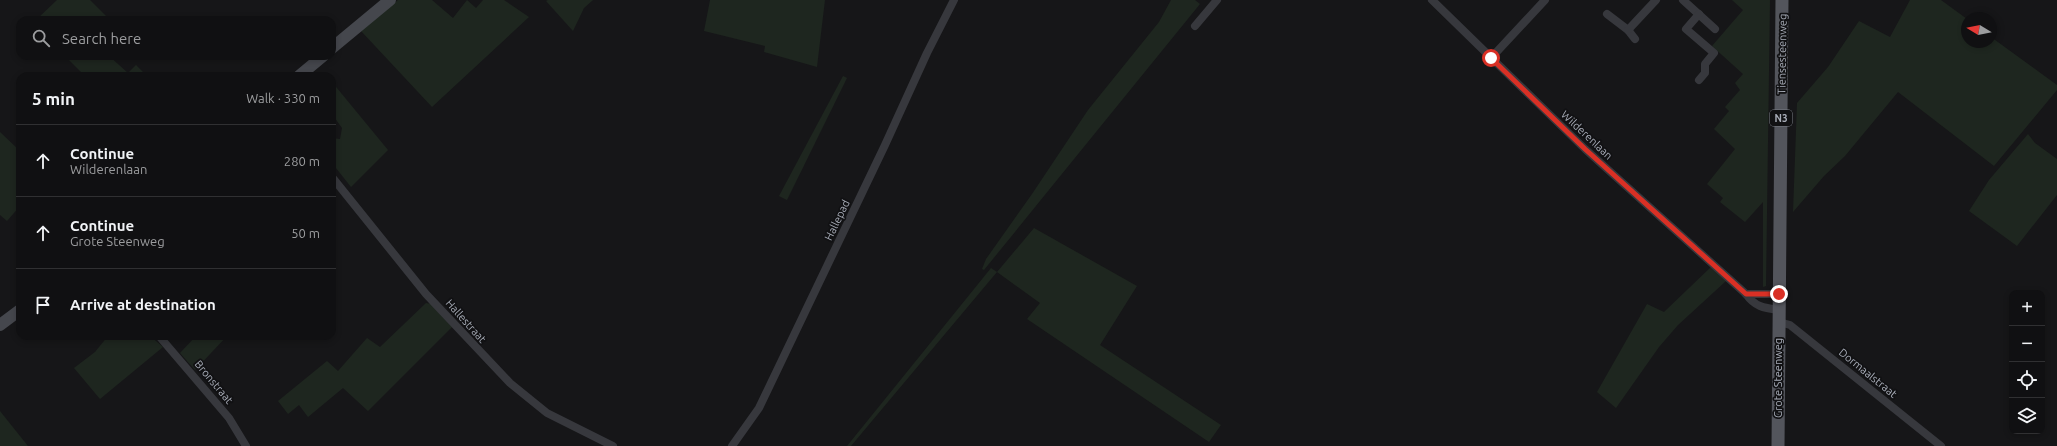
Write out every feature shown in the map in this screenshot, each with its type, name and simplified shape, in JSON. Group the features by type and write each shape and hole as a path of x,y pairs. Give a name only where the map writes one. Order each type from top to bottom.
{"main road":[{"name":"Tiensesteenweg","path":"1780,227 1782,0"},
{"name":"Grote Steenweg","path":"1778,446 1780,227"}],"street":[{"path":"336,45 390,0"},
{"name":"Hallepad","path":"732,446 759,408 885,145 927,53 954,0"},
{"path":"1195,26 1217,0"},
{"name":"Wilderenlaan","path":"1432,0 1585,149 1746,294"},
{"path":"1491,58 1545,0"},
{"path":"1628,30 1656,0"},
{"path":"1683,0 1714,29"},
{"path":"1607,14 1628,30 1635,39"},
{"path":"1699,14 1686,29 1714,53 1705,64 1705,73 1699,80"},
{"path":"304,72 318,60"},
{"name":"Hallestraat","path":"336,182 426,294 510,383 547,413 613,446"},
{"path":"1746,294 1779,294"},
{"path":"1746,294 1752,302 1779,316"},
{"path":"0,325 16,313"},
{"name":"Dormaalstraat","path":"1779,316 1941,446"},
{"name":"Bronstraat","path":"162,340 229,418 246,446"}],"shaded area":[{"path":"57,0 90,0 106,16 40,16"},
{"path":"398,0 432,0 453,18 467,0 476,8 483,0 504,0 529,17 432,107 361,31"},
{"path":"593,0 584,8 573,31 546,1"},
{"path":"710,0 825,0 817,67 764,52 765,46 704,31"},
{"path":"1171,0 1195,0 1200,4 984,270 982,269 986,259 1032,194 1088,110 1159,22"},
{"path":"1732,0 1770,0 1766,286 1763,287 1763,202 1745,222 1720,202 1723,198 1707,184 1735,149 1714,129 1729,111 1725,107 1740,90 1735,83 1743,74 1712,46 1743,10"},
{"path":"1910,0 1941,0 1961,15 1961,48 1997,48 1997,41 2057,85 2057,90 1994,166 1898,92 1845,156 1824,176 1793,212 1797,103 1828,67 1859,21 1890,37"},
{"path":"69,60 113,60 127,72 81,72"},
{"path":"136,65 143,72 129,72"},
{"path":"843,76 847,78 787,200 779,196"},
{"path":"336,87 388,150 351,187 336,168 336,138 340,139 342,128 336,120"},
{"path":"0,132 16,147 16,211 7,221 0,215"},
{"path":"2028,134 2035,143 2057,159 2057,195 2017,246 1969,211 1989,180"},
{"path":"1034,228 1137,286 1100,345 1221,425 1209,442 1027,319 1040,303 997,272"},
{"path":"1711,267 1726,281 1678,325 1659,347 1616,408 1597,392 1647,304 1664,312"},
{"path":"991,268 997,272 851,446 847,446"},
{"path":"426,303 431,304 452,327 368,411 343,388 308,417 299,405 288,414 278,401 327,361 338,371 367,338 380,347"},
{"path":"105,340 155,340 163,347 100,399 74,368 95,352"},
{"path":"192,340 223,340 195,370 180,353"},
{"path":"0,411 28,446 0,446"}],"route":[{"path":"1491,58 1585,149 1746,294 1779,294"}]}
